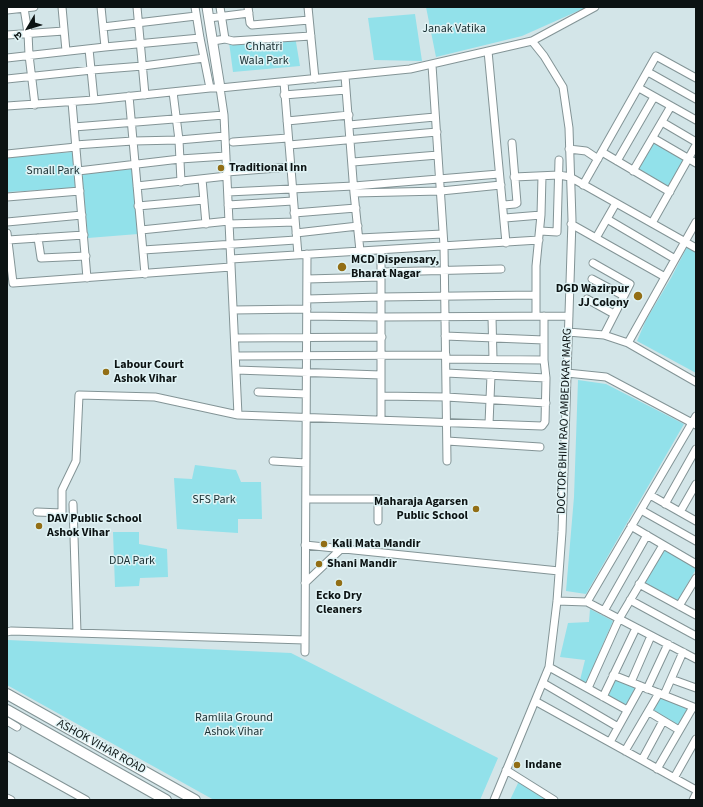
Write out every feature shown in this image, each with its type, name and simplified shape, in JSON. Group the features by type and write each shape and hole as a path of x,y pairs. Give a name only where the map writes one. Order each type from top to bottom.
{"main road":[{"name":"ASHOK VIHAR ROAD","path":"7,694 195,800"},
{"name":"ASHOK VIHAR ROAD","path":"7,710 166,800"}],"street":[{"path":"7,10 34,7"},
{"path":"62,7 66,51"},
{"path":"102,7 105,47"},
{"path":"137,7 145,95"},
{"path":"195,7 210,88"},
{"path":"207,7 224,115 238,415"},
{"path":"220,7 225,39"},
{"path":"308,7 315,78"},
{"path":"7,106 94,100 410,69 532,41 595,7"},
{"path":"24,8 28,33 28,55 35,105"},
{"path":"209,18 222,17 249,10 253,39"},
{"path":"103,27 196,16"},
{"path":"252,24 309,20"},
{"path":"7,35 64,31"},
{"path":"213,41 225,39 233,41 311,36"},
{"path":"7,58 200,38"},
{"name":"DOCTOR BHIM RAO AMBEDKAR MARG","path":"494,800 549,667 557,601 562,532 572,224 569,128 563,88 544,56 532,41"},
{"path":"89,49 94,100"},
{"path":"488,51 499,174 504,205 506,243"},
{"path":"583,185 657,56 696,78"},
{"path":"7,79 143,66 204,58"},
{"path":"432,65 444,234 446,423 448,461"},
{"path":"648,72 696,99"},
{"path":"345,76 360,251"},
{"path":"284,82 298,255"},
{"path":"639,88 696,120"},
{"path":"284,95 346,90"},
{"path":"173,92 179,140 181,182"},
{"path":"129,96 145,274"},
{"path":"617,161 654,96"},
{"path":"72,102 88,278"},
{"path":"633,171 671,106"},
{"path":"74,127 224,115"},
{"path":"286,121 349,115"},
{"path":"350,125 436,117"},
{"path":"652,223 696,144 662,122"},
{"path":"233,142 351,140 437,132"},
{"path":"7,154 133,141 179,140 225,136"},
{"path":"653,138 696,163"},
{"path":"504,205 517,203 512,143"},
{"path":"569,149 586,151 617,161 670,192"},
{"path":"353,162 438,155"},
{"path":"78,171 180,159 226,156"},
{"path":"540,231 558,232 559,160"},
{"path":"137,186 181,182 227,174 290,167"},
{"path":"354,190 440,178 499,174"},
{"path":"514,176 559,175 570,177 696,248"},
{"path":"536,316 542,176"},
{"path":"202,179 206,224"},
{"path":"228,192 292,189 441,191 501,185"},
{"path":"7,197 80,191"},
{"path":"138,206 204,200"},
{"path":"228,205 293,201"},
{"path":"596,238 616,203"},
{"path":"294,213 356,208"},
{"path":"7,222 82,215"},
{"path":"505,218 541,215"},
{"path":"607,219 675,259"},
{"path":"141,230 206,224 295,222"},
{"path":"572,224 665,277"},
{"path":"628,343 695,225"},
{"path":"143,250 230,244 296,236 358,226"},
{"path":"7,233 13,283 231,267"},
{"path":"359,238 444,234"},
{"path":"8,240 84,235"},
{"path":"38,238 41,258 86,256"},
{"path":"231,259 539,240"},
{"path":"381,250 381,420"},
{"path":"305,652 308,254"},
{"path":"593,262 629,283 630,286 614,314 604,336"},
{"path":"307,279 445,270 501,269"},
{"path":"592,278 624,296"},
{"path":"307,299 536,295"},
{"path":"587,299 614,314"},
{"path":"233,310 381,317 568,316"},
{"path":"37,512 62,513 62,490 76,461 79,395 155,396 238,415 542,426 545,422 546,404 544,316"},
{"path":"492,317 493,359"},
{"path":"568,332 604,336 628,343 696,382"},
{"path":"235,338 307,336 382,337"},
{"path":"445,336 544,340"},
{"path":"236,356 382,356 544,360"},
{"path":"236,370 381,375"},
{"path":"446,373 546,378"},
{"path":"567,373 606,377 694,424"},
{"path":"489,424 491,375"},
{"path":"258,392 306,394"},
{"path":"381,396 446,397 546,404"},
{"path":"587,602 631,526 694,424 696,416"},
{"path":"447,441 540,447"},
{"path":"665,504 696,449"},
{"path":"273,461 306,463"},
{"path":"680,512 693,496 696,484"},
{"path":"650,495 696,521"},
{"path":"306,499 378,499 378,521"},
{"path":"73,504 77,633"},
{"path":"641,510 696,541"},
{"path":"631,526 696,564"},
{"path":"604,611 647,535"},
{"path":"305,545 559,571"},
{"path":"588,688 618,619 663,545"},
{"path":"305,583 342,549"},
{"path":"679,606 696,578"},
{"path":"639,584 696,615"},
{"path":"630,600 696,636"},
{"path":"557,601 587,602 696,659"},
{"path":"603,697 636,628"},
{"path":"7,632 305,640"},
{"path":"630,682 652,636"},
{"path":"610,742 627,710 644,687 668,644"},
{"path":"625,751 671,679 683,652"},
{"path":"549,667 627,710"},
{"path":"613,675 694,707 657,769"},
{"path":"671,679 696,688"},
{"path":"542,683 618,727"},
{"path":"535,701 696,790"},
{"path":"649,712 680,730"},
{"path":"7,721 17,727"},
{"path":"642,760 663,721"},
{"path":"674,778 696,739"},
{"path":"7,766 9,757 86,800"},
{"path":"506,770 554,800"},
{"path":"693,800 696,794"},
{"path":"7,798 11,800"}],"green space":[{"name":"Janak Vatika","path":"426,7 587,7 522,36 436,57"},
{"path":"415,14 422,61 374,60 368,18"},
{"name":"Chhatri Wala Park","path":"295,36 300,66 233,72 229,42"},
{"path":"652,140 686,159 670,190 635,171"},
{"name":"Small Park","path":"73,152 76,188 7,192 7,157"},
{"path":"132,169 138,234 88,238 82,174"},
{"path":"687,247 696,252 696,373 637,341 646,320 671,278"},
{"path":"578,380 606,384 684,424 586,594 566,591 574,497"},
{"name":"SFS Park","path":"195,465 236,470 241,482 261,482 262,519 238,519 238,533 177,529 174,478 192,479"},
{"name":"DDA Park","path":"113,532 139,532 139,544 167,549 168,577 140,578 139,586 115,587"},
{"path":"663,548 696,567 677,602 644,582"},
{"path":"590,609 613,621 586,683 580,680 585,660 560,657 568,623 589,622"},
{"name":"Ramlila Ground Ashok Vihar","path":"8,640 291,653 498,758 480,800 214,800 7,685"},
{"path":"613,677 639,686 627,709 604,696"},
{"path":"659,695 691,708 679,729 650,711"},
{"path":"519,781 549,800 510,800"}],"place":[{"name":"Traditional Inn","path":"221,168"},
{"name":"MCD Dispensary, Bharat Nagar","path":"342,267"},
{"name":"DGD Wazirpur JJ Colony","path":"638,296"},
{"name":"Labour Court Ashok Vihar","path":"106,372"},
{"name":"Maharaja Agarsen Public School","path":"476,509"},
{"name":"DAV Public School Ashok Vihar","path":"39,526"},
{"name":"Kali Mata Mandir","path":"324,544"},
{"name":"Shani Mandir","path":"319,564"},
{"name":"Ecko Dry Cleaners","path":"339,583"},
{"name":"Indane","path":"517,765"}]}
